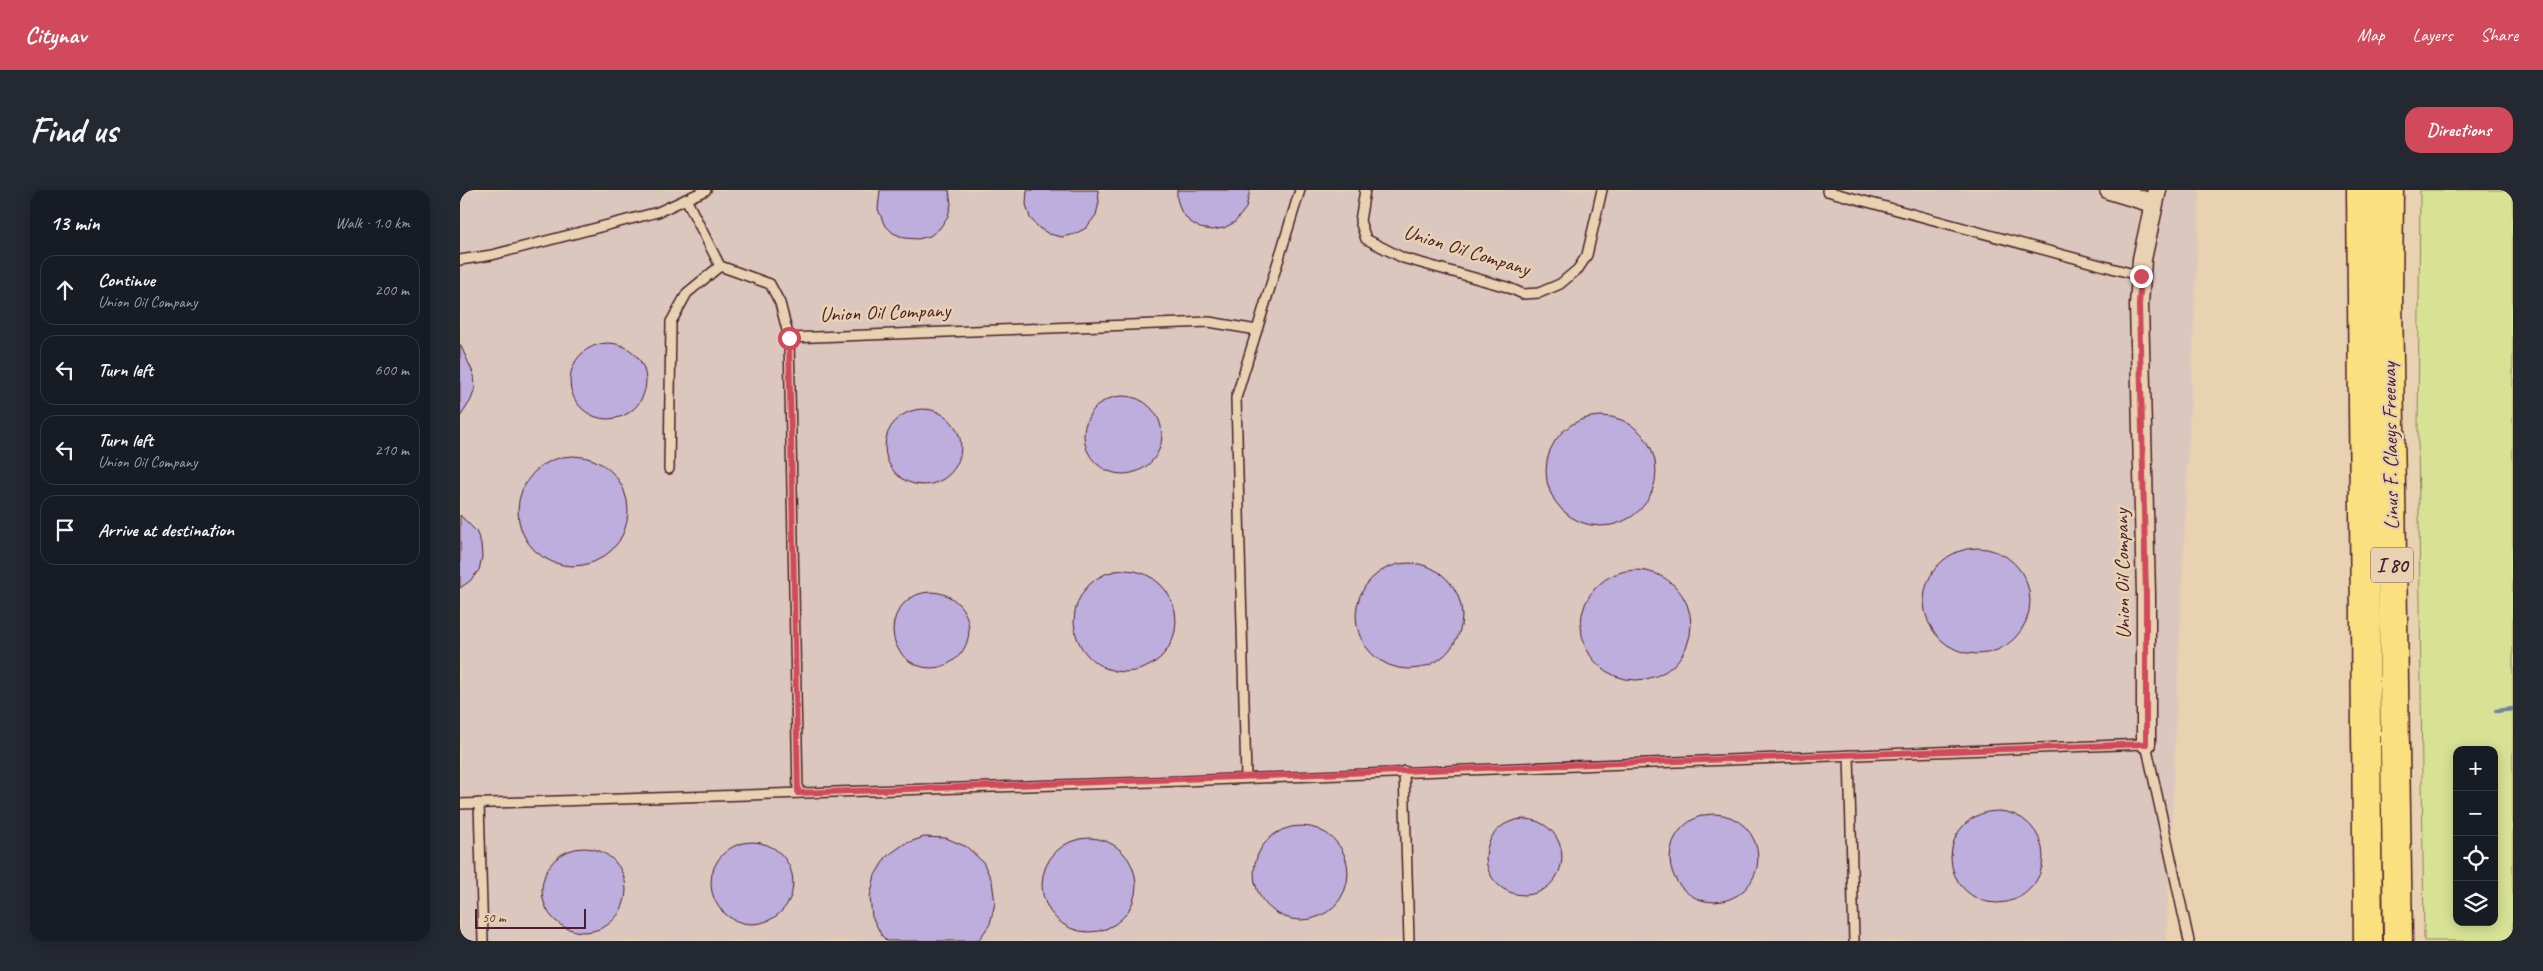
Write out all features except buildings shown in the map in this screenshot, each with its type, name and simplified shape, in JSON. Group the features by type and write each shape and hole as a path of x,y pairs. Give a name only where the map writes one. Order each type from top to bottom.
{"highway":[{"name":"Linus F. Claeys Freeway","path":"2360,190 2368,941"},
{"name":"Linus F. Claeys Freeway","path":"2389,190 2388,298 2398,941"}],"street":[{"name":"Union Oil Company","path":"2109,190 2154,197 2141,276 2139,305 2146,595 2146,744"}],"lane":[{"path":"460,260 492,254 658,212 706,190"},
{"path":"1246,777 1236,398 1300,190"},
{"name":"Union Oil Company","path":"1365,190 1360,221 1366,239 1403,258 1507,287 1523,294 1539,293 1560,284 1578,269 1587,255 1602,190"},
{"path":"1827,191 2141,276"},
{"path":"686,199 720,266 770,284 780,303 789,338 798,793"},
{"path":"669,469 672,322 687,293 720,266"},
{"name":"Union Oil Company","path":"789,338 1209,322 1257,330"},
{"path":"460,804 2146,744"},
{"name":"Union Oil Company","path":"2146,744 2189,941"},
{"path":"1849,755 1854,941"},
{"path":"1404,771 1408,941"},
{"path":"479,803 483,941"}],"shaded area":[{"path":"460,190 2200,190 2166,941 460,941"}],"green space":[{"path":"2420,190 2513,190 2513,941 2424,941 2418,432"}],"waterway":[{"path":"2496,711 2513,709"}],"route":[{"path":"789,338 798,793 1183,781 1246,777 2146,744 2146,595 2139,305 2141,276"}]}
